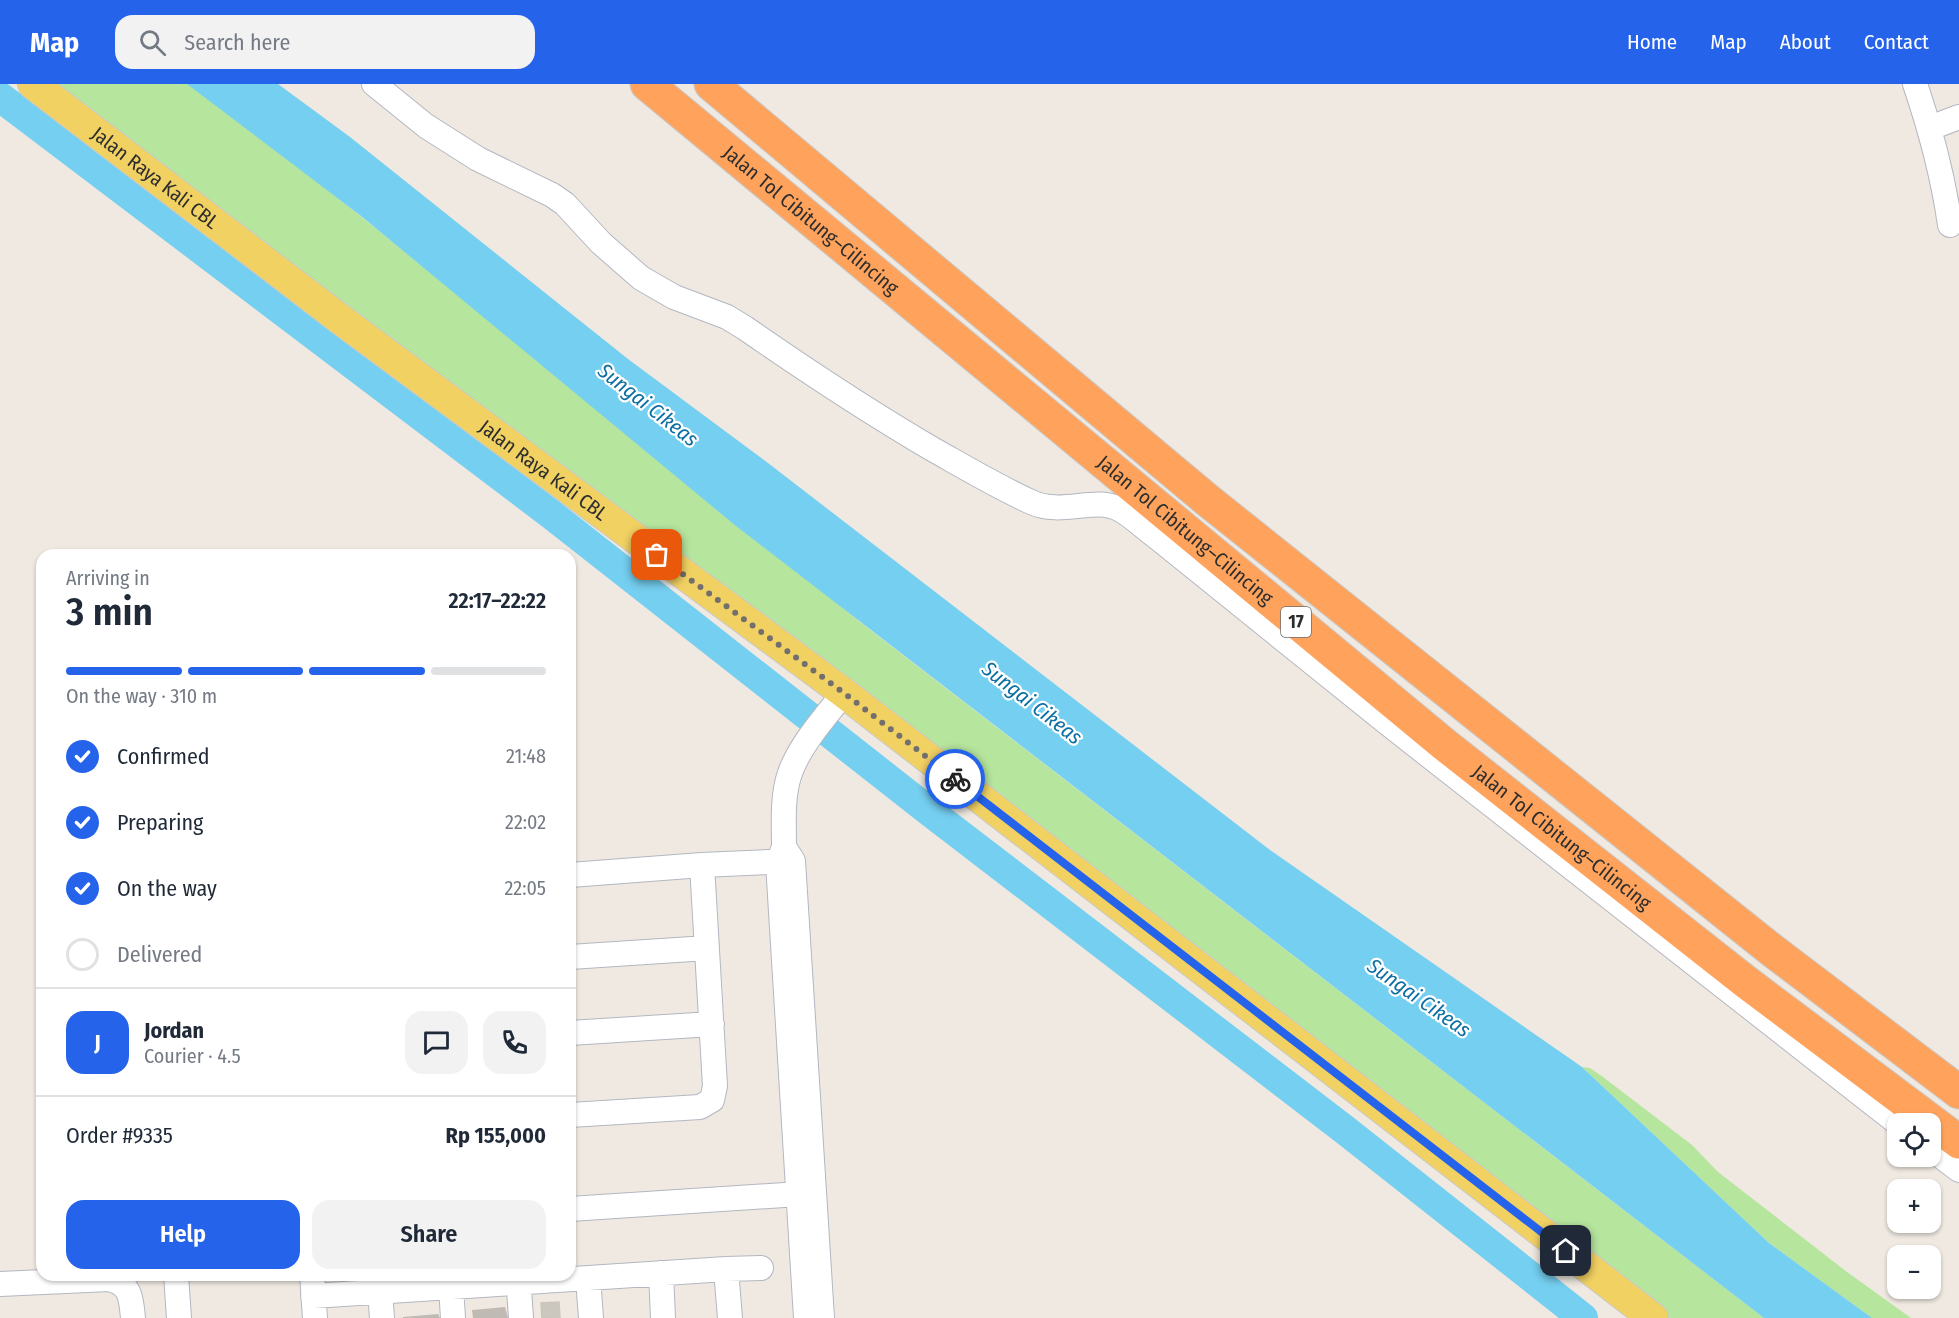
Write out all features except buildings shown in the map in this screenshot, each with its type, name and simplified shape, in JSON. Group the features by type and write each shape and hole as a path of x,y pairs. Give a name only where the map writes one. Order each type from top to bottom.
{"highway":[{"name":"Jalan Tol Cibitung–Cilincing","path":"647,84 1445,746 1746,982 1959,1142"},
{"name":"Jalan Tol Cibitung–Cilincing","path":"711,84 1206,499 1773,951 1959,1092"}],"main road":[{"name":"Jalan Raya Kali CBL","path":"33,84 340,319 844,693 1653,1318"}],"street":[{"path":"374,84 435,132 478,159 552,195 565,204 601,243 641,278 674,297 736,322 875,416 1034,504 1051,509 1103,505 1117,508 1887,1115"},
{"path":"1915,84 1952,182 1950,225"},
{"path":"1930,128 1959,117"},
{"path":"806,1318 806,1194 785,857 784,804 789,776 804,746 844,693"},
{"path":"576,876 785,857"},
{"path":"576,1115 700,1107 712,1100 715,1086 702,865"},
{"path":"576,957 707,948"},
{"path":"576,1033 712,1024"},
{"path":"1941,1156 1959,1170"},
{"path":"576,1209 806,1194"},
{"path":"806,1194 822,1318"},
{"path":"576,1278 761,1268"},
{"path":"726,1269 730,1318"},
{"path":"661,1273 663,1318"},
{"path":"588,1278 591,1318"},
{"path":"0,1284 65,1281"},
{"path":"118,1281 128,1292 133,1318"},
{"path":"176,1281 178,1318"},
{"path":"313,1296 451,1287 502,1281"},
{"path":"519,1281 521,1318"},
{"path":"451,1287 453,1318"},
{"path":"380,1292 382,1318"}],"green space":[{"path":"34,84 191,84 353,210 860,622 1764,1318 1653,1318"},
{"path":"1582,1067 1590,1068 1603,1077 1692,1145 1718,1172 1847,1272 1911,1318 1872,1318 1769,1243"}],"water":[{"name":"Sungai Cikeas","path":"187,84 278,84 350,137 628,359 768,463 1270,850 1582,1067 1769,1243 1872,1318 1764,1318 736,526 361,216"}],"waterway":[{"path":"0,97 552,515 929,811 1345,1130 1583,1318"}],"way so far":[{"path":"657,555 844,693 955,779"}],"route":[{"path":"955,779 1566,1251"}]}
